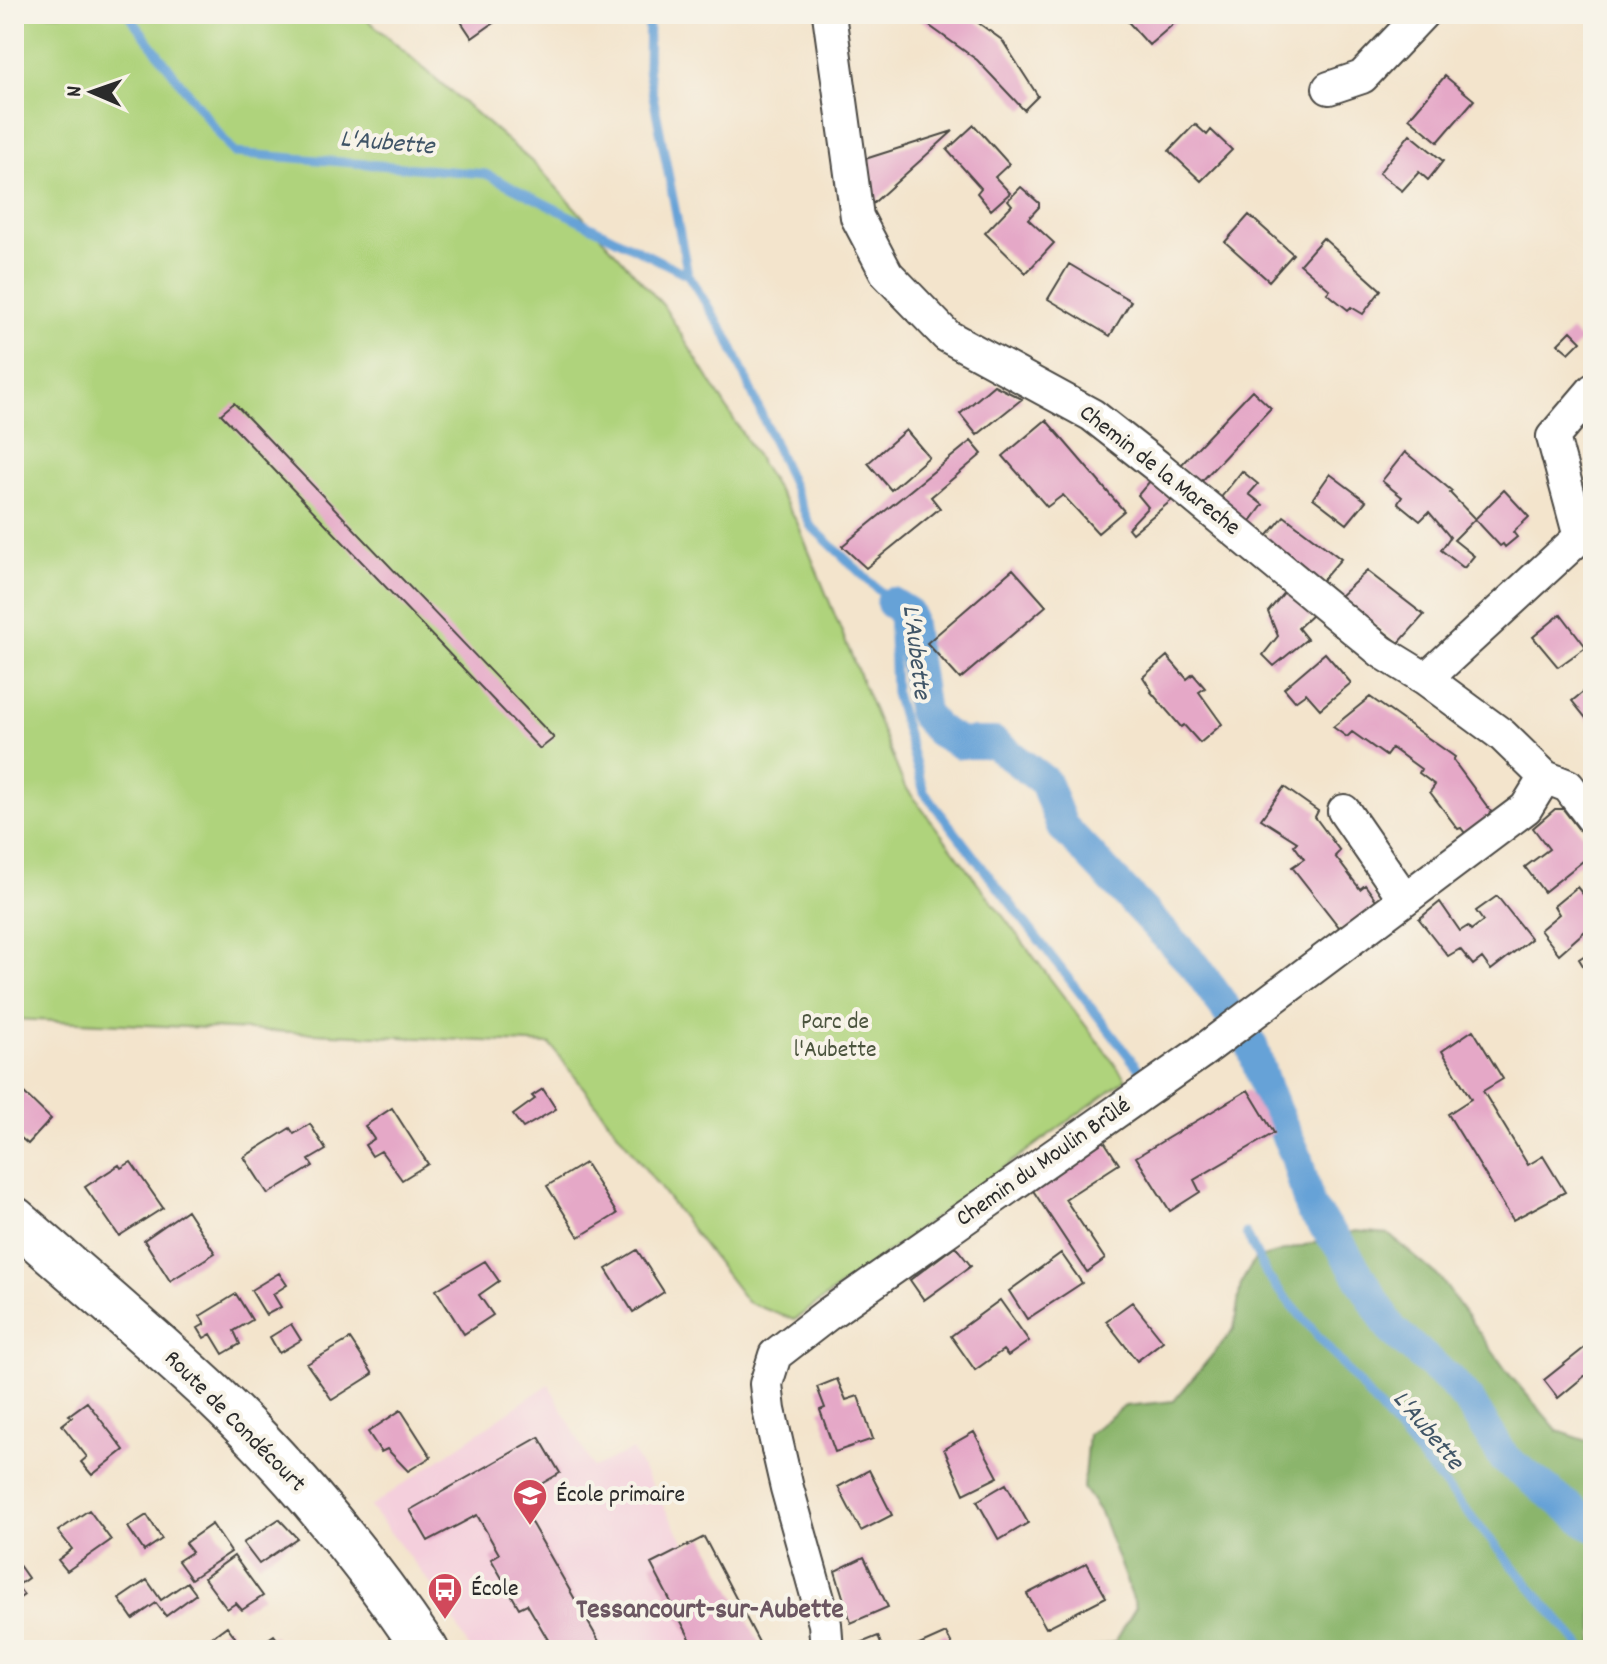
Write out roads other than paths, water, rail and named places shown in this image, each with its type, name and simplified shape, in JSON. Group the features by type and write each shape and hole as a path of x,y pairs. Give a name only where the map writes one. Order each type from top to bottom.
{"street":[{"name":"Chemin de la Mareche","path":"829,14 857,217 887,274 947,336 1092,415 1382,652 1426,679 1502,735 1545,777 1568,786 1593,819"},
{"path":"1329,88 1362,77 1422,14"},
{"path":"1426,679 1580,537 1553,437 1593,390"},
{"name":"Chemin du Moulin Brûlé","path":"827,1650 825,1624 769,1410 766,1384 775,1355 841,1305 1200,1053 1526,808 1545,777"},
{"path":"1344,811 1404,898"},
{"name":"Route de Condécourt","path":"14,1219 216,1399 296,1482 399,1610 426,1650"}],"waterway":[{"name":"L'Aubette","path":"128,14 234,153 486,174 688,275"},
{"name":"L'Aubette","path":"649,14 648,70 688,275 728,338 810,525 892,603 895,693 924,792 1138,1068"},
{"path":"892,603 908,613 923,713 939,731 960,743 994,743 1045,782 1062,826 1196,967 1252,1046 1267,1092 1296,1156 1310,1208 1342,1248 1392,1330 1452,1382 1470,1403 1505,1459 1593,1526"},
{"name":"L'Aubette","path":"1246,1233 1268,1277 1584,1650"}],"place":[{"name":"École primaire","path":"530,1527"},
{"name":"École","path":"445,1621"}],"district":[{"name":"Tessancourt-sur-Aubette","path":"710,1612"}],"park label":[{"name":"Parc de l'Aubette","path":"835,1037"}]}
